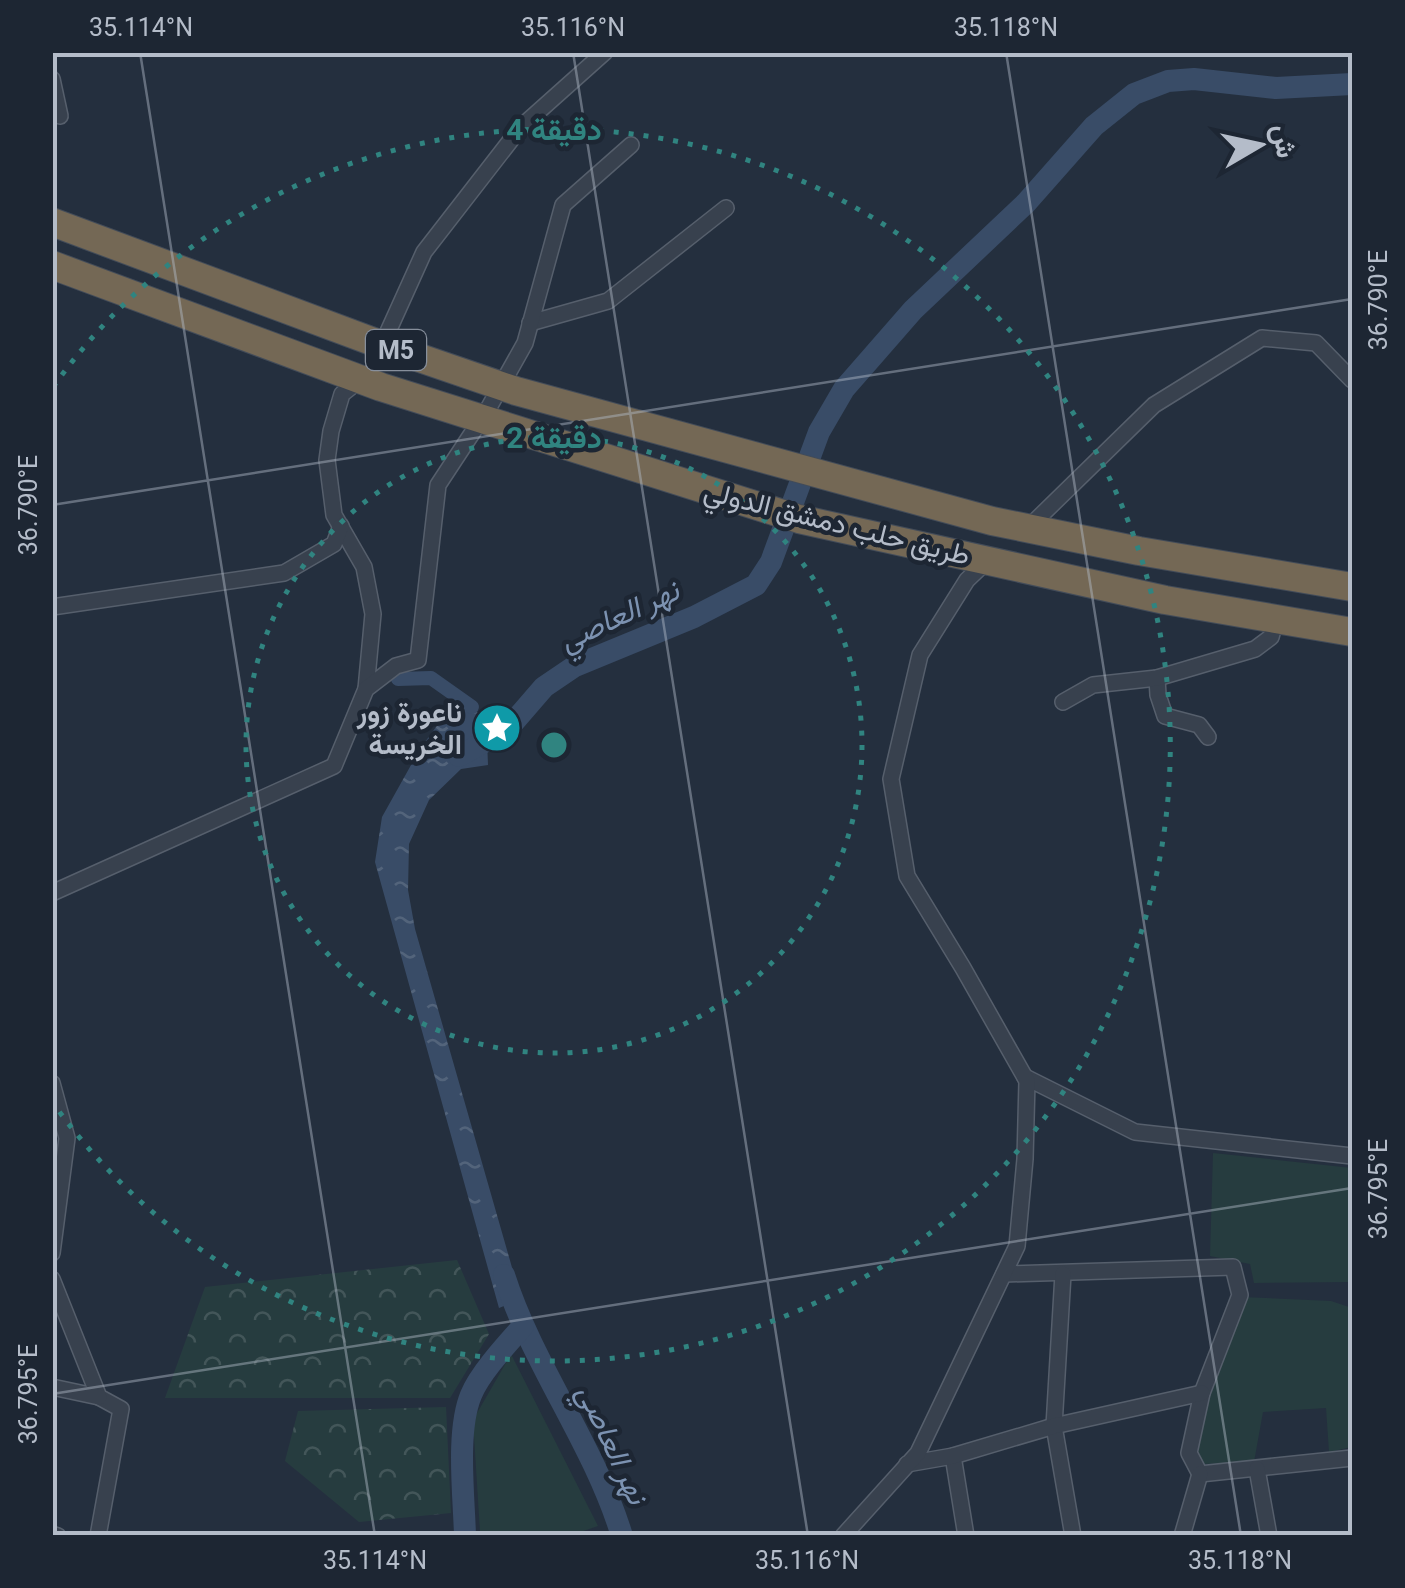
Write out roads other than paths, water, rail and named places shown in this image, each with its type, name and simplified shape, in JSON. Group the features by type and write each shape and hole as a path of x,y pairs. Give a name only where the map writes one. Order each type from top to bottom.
{"highway":[{"name":"طريق حلب دمشق الدولي","path":"52,222 501,386 746,456 1028,528"},
{"name":"طريق حلب دمشق الدولي","path":"52,264 361,379 799,519 1165,600 1352,632"},
{"name":"M5","path":"1028,528 1352,587"}],"street":[{"path":"382,345 424,252 521,127 605,52"},
{"path":"52,79 60,116"},
{"path":"366,689 396,666 418,660 438,485 482,419 524,343 564,205 631,144"},
{"path":"530,323 608,301 726,208"},
{"path":"1028,528 1154,404 1262,338 1316,343 1352,380"},
{"path":"52,892 334,766 366,689 372,614 364,567 334,514 327,460 342,394 361,379"},
{"path":"52,607 284,573 334,544 341,526"},
{"path":"842,1536 918,1453 1018,1246 1027,1081 907,876 891,779 920,655 967,580 987,561"},
{"path":"1063,702 1093,685 1156,678 1256,649 1271,637 1276,619"},
{"path":"1156,678 1166,716 1200,726 1208,738"},
{"path":"1025,1077 1135,1132 1352,1156"},
{"path":"52,1083 67,1138 52,1253"},
{"path":"1004,1274 1233,1267 1240,1296 1202,1393 1189,1453 1200,1474 1182,1536"},
{"path":"1064,1274 1054,1426 1073,1536"},
{"path":"52,1279 98,1397"},
{"path":"52,1387 98,1397 121,1408 98,1536"},
{"path":"907,1464 1202,1393"},
{"path":"952,1456 966,1536"},
{"path":"1200,1474 1352,1458"},
{"path":"1257,1469 1269,1536"}],"water":[{"path":"452,705 486,715 488,765 461,769 429,800 409,844 408,890 415,929 521,1299 499,1308 375,862 382,817 420,749"}],"waterway":[{"name":"نهر العاصي","path":"459,756 512,724 544,687 575,666 694,617 756,585 771,562 819,432 844,389 913,310 1026,203 1094,126 1134,94 1168,81 1194,79 1276,88 1352,84"},
{"path":"398,679 431,678 472,707"},
{"name":"نهر العاصي","path":"504,1275 531,1341 596,1469 622,1536"},
{"path":"465,1536 462,1464 466,1410 481,1377 523,1326"}],"place":[{"name":"ناعورة زور الخريسة","path":"497,728"}]}
